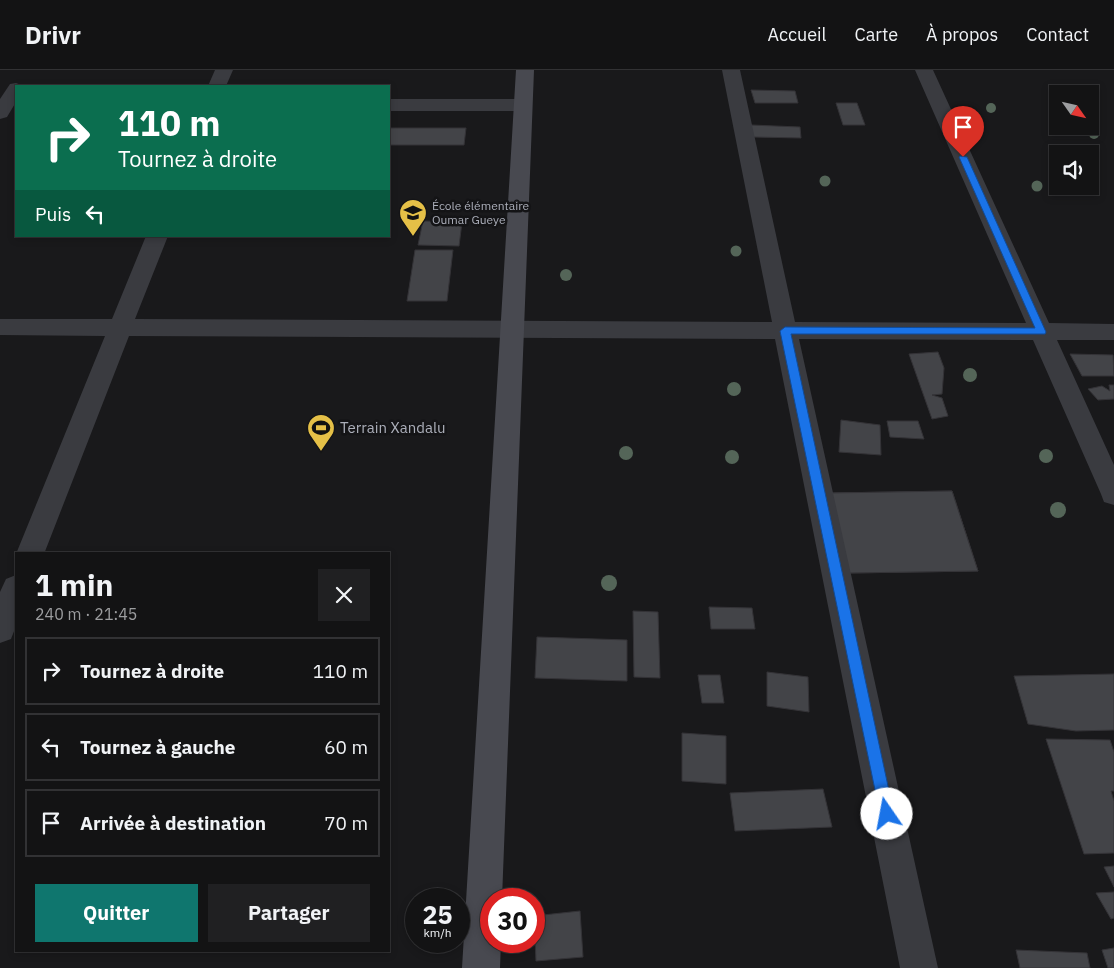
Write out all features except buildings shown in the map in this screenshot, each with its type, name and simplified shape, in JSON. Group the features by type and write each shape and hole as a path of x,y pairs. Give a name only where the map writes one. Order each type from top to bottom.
{"main road":[{"path":"481,968 524,70"}],"street":[{"path":"18,85 28,70"},
{"path":"218,85 224,70"},
{"path":"731,70 919,968"},
{"path":"924,70 1114,494"},
{"path":"0,113 15,90"},
{"path":"390,104 523,105"},
{"path":"31,552 157,237"},
{"path":"0,327 1114,332"},
{"path":"0,629 15,591"}],"place":[{"name":"École élémentaire Oumar Gueye","path":"413,237"},
{"name":"Terrain Xandalu","path":"321,452"}],"route":[{"path":"887,814 785,331 1041,332 963,157"}]}
